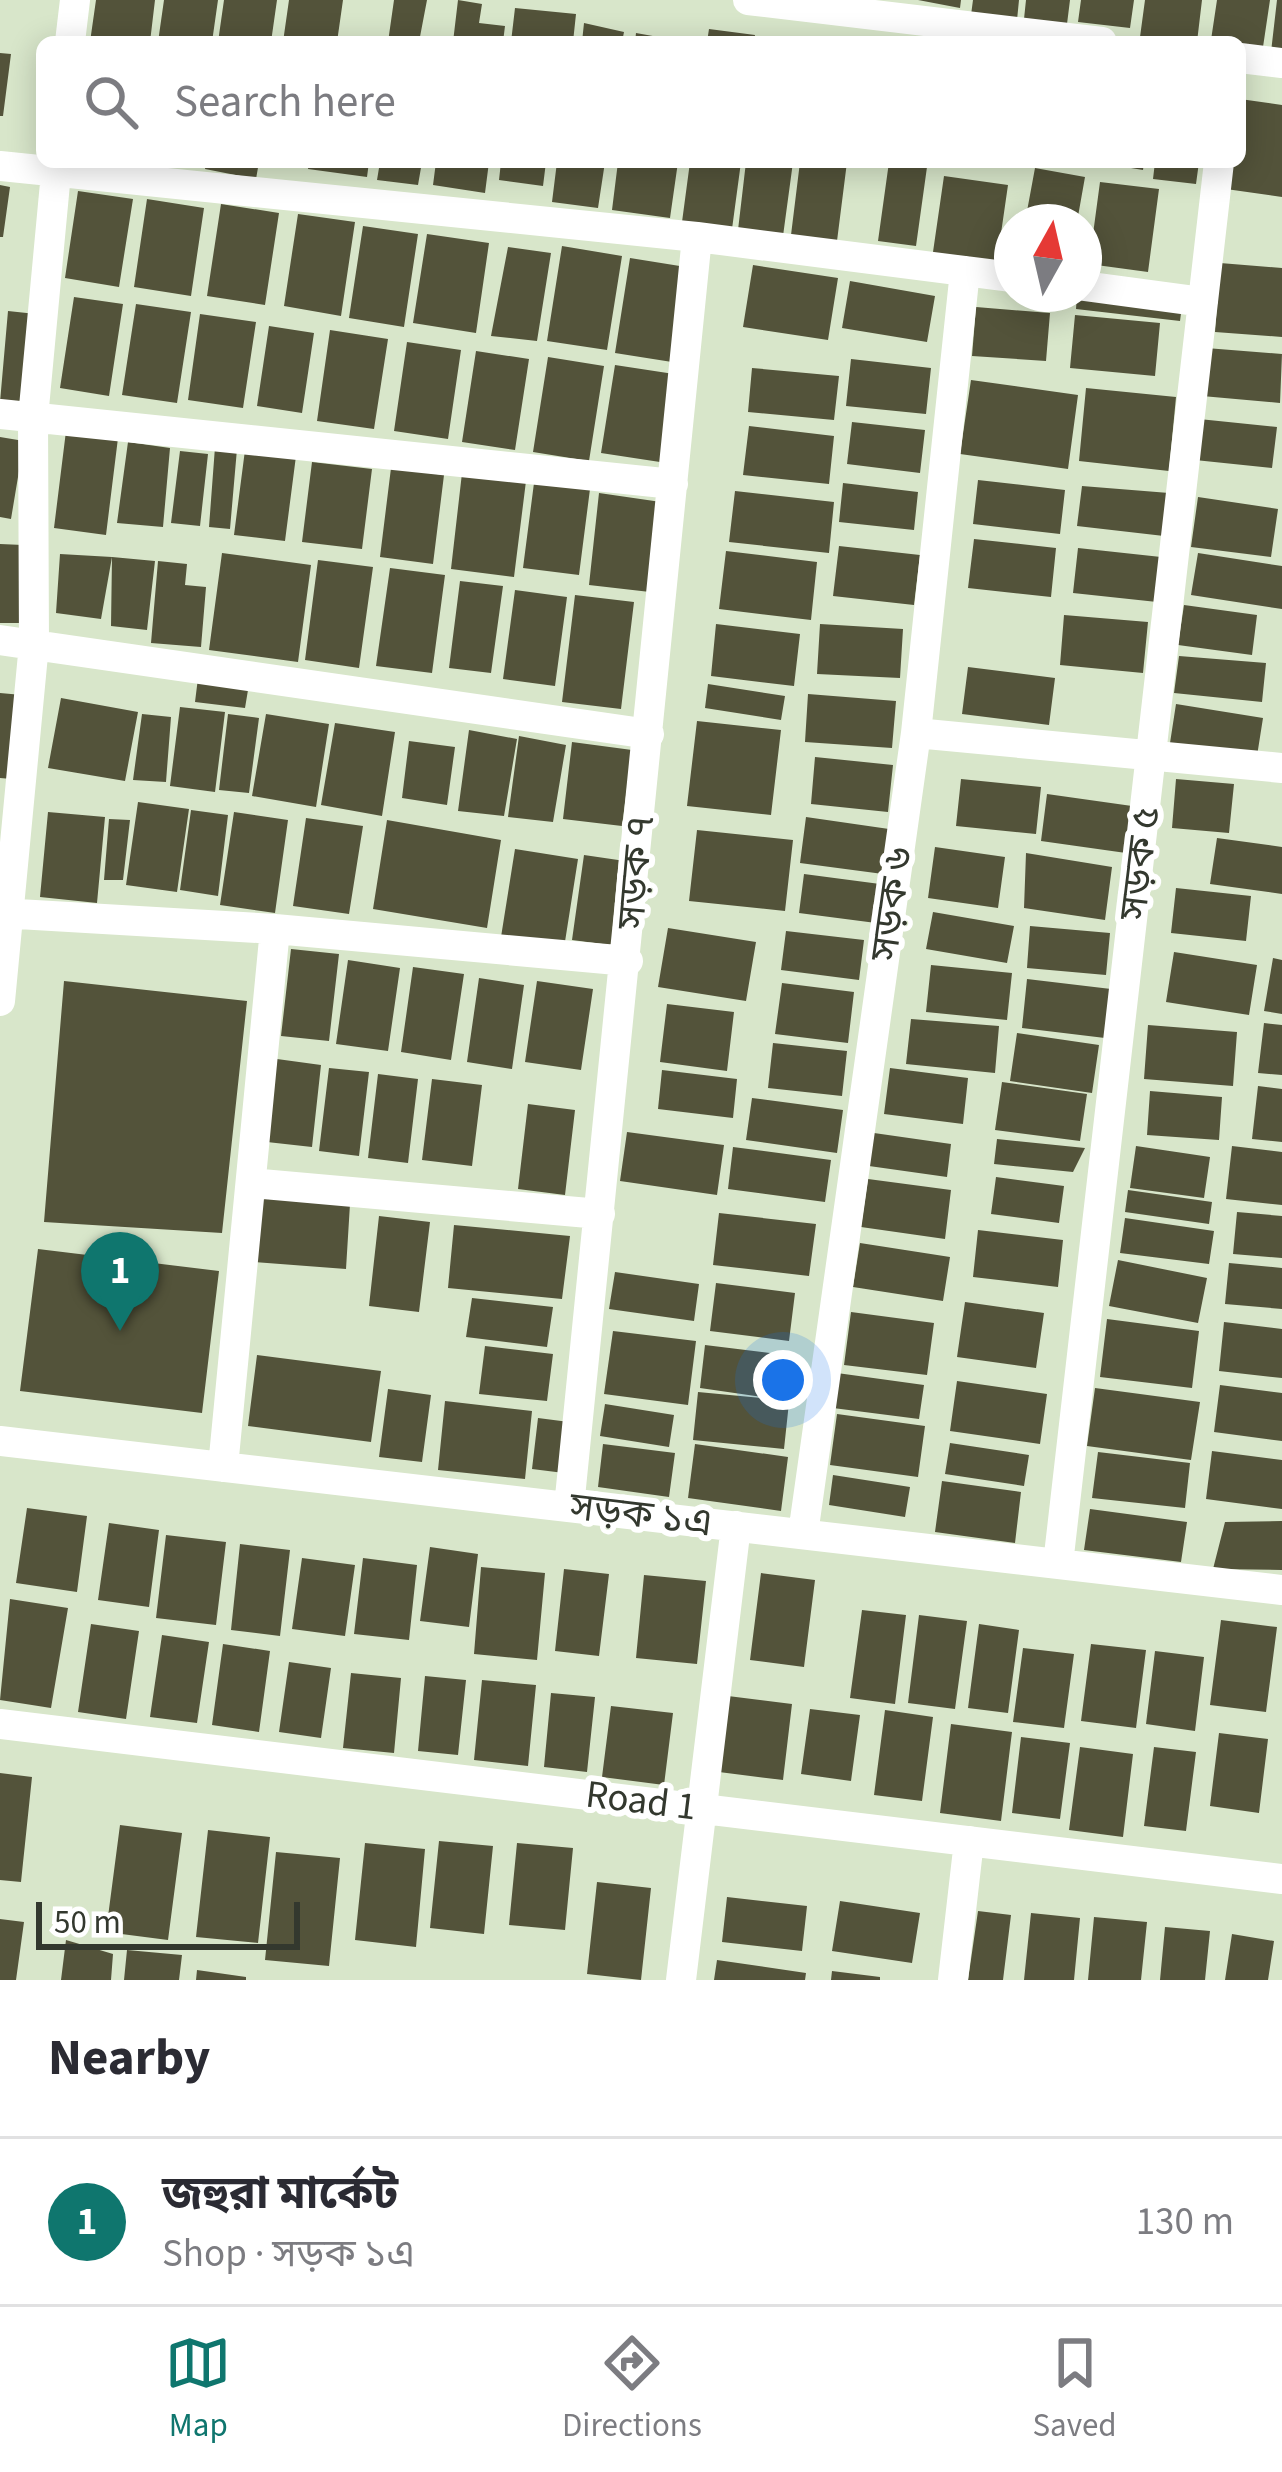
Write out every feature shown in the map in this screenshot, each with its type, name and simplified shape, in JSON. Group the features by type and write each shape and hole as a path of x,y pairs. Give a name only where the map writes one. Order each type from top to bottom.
{"street":[{"path":"71,36 75,0"},
{"path":"748,0 1051,36"},
{"path":"1246,59 1282,63"},
{"path":"0,166 36,167"},
{"path":"0,1001 2,913 34,644 34,418 56,168 697,237 994,275"},
{"name":"সড়ক ৫","path":"1058,1564 1218,168"},
{"name":"সড়ক ৭","path":"569,1507 628,961 697,237"},
{"name":"সড়ক ৬","path":"803,1534 916,733 965,271"},
{"path":"1102,288 1203,302"},
{"path":"0,414 674,484"},
{"path":"0,640 649,734"},
{"path":"916,733 1282,768"},
{"path":"2,913 275,929 628,961"},
{"path":"224,1467 275,929"},
{"path":"251,1183 600,1214"},
{"name":"সড়ক ১এ","path":"0,1441 1282,1590"},
{"path":"681,1980 736,1526"},
{"name":"Road 1","path":"0,1724 1282,1879"},
{"path":"953,1980 970,1841"}],"building":[{"path":"96,0 155,0 151,36 91,36"},
{"path":"164,0 218,0 213,36 159,36"},
{"path":"224,0 277,0 272,36 219,36"},
{"path":"289,0 343,0 338,36 284,36"},
{"path":"394,0 427,0 420,36 389,36"},
{"path":"458,0 482,4 479,23 505,26 504,36 454,36"},
{"path":"918,0 961,0 960,8"},
{"path":"973,0 1019,0 1017,20 971,15"},
{"path":"1026,0 1070,0 1067,24 1024,19"},
{"path":"1081,0 1134,0 1130,28 1078,22"},
{"path":"1145,0 1202,0 1198,36 1140,36"},
{"path":"1217,0 1270,0 1263,47 1246,45 1246,36 1212,36"},
{"path":"1277,0 1282,0 1282,53 1271,52"},
{"path":"515,8 576,14 574,36 512,36"},
{"path":"584,23 624,32 623,36 583,36"},
{"path":"709,29 755,35 755,36 708,36"},
{"path":"0,53 11,54 3,116 0,116"},
{"path":"1246,100 1282,105 1282,197 1226,189 1229,168 1246,168"},
{"path":"205,168 258,168 256,179"},
{"path":"308,168 368,168 367,177"},
{"path":"379,168 421,168 418,185 377,180"},
{"path":"435,168 488,168 485,193 433,185"},
{"path":"500,168 545,168 543,186 499,180"},
{"path":"556,168 604,168 598,208 552,202"},
{"path":"617,168 677,168 670,218 612,210"},
{"path":"689,168 740,168 732,229 682,222"},
{"path":"745,168 792,168 783,236 738,230"},
{"path":"799,168 846,168 837,241 791,235"},
{"path":"888,168 927,168 916,246 878,241"},
{"path":"1035,168 1085,177 1080,204 1028,204"},
{"path":"1154,168 1198,168 1196,184 1153,179"},
{"path":"944,176 1008,185 1005,204 994,204 994,268 932,259"},
{"path":"1100,182 1159,189 1148,272 1102,266 1102,204 1097,204"},
{"path":"0,185 10,187 3,237 0,237"},
{"path":"78,191 133,199 119,287 65,278"},
{"path":"147,199 204,208 191,296 134,287"},
{"path":"221,204 279,213 265,305 207,296"},
{"path":"298,214 355,222 341,316 284,306"},
{"path":"363,226 418,234 404,327 349,318"},
{"path":"427,234 489,243 476,333 413,323"},
{"path":"562,246 622,256 607,350 547,341"},
{"path":"508,247 551,253 537,341 491,336"},
{"path":"630,258 686,267 672,362 615,353"},
{"path":"1220,263 1282,268 1282,337 1215,332"},
{"path":"753,265 838,278 828,340 743,327"},
{"path":"850,281 935,296 927,342 842,328"},
{"path":"74,297 123,304 109,396 60,388"},
{"path":"1102,297 1182,306 1180,321 1102,312"},
{"path":"136,304 191,312 177,403 122,395"},
{"path":"976,307 1050,313 1046,361 972,356"},
{"path":"8,311 36,314 26,404 0,402"},
{"path":"200,314 256,322 243,408 188,400"},
{"path":"1075,315 1160,323 1155,376 1070,368"},
{"path":"269,326 314,333 302,413 257,406"},
{"path":"330,330 388,339 374,429 317,421"},
{"path":"407,342 461,350 448,439 394,431"},
{"path":"1206,348 1282,354 1280,403 1202,396"},
{"path":"476,351 529,359 515,450 462,442"},
{"path":"548,357 604,366 589,461 533,452"},
{"path":"851,359 931,368 926,414 846,406"},
{"path":"615,365 674,374 660,462 601,453"},
{"path":"752,368 839,376 834,420 748,412"},
{"path":"971,380 1078,395 1068,469 960,454"},
{"path":"1086,388 1176,397 1169,471 1079,461"},
{"path":"1199,419 1277,427 1272,468 1195,460"},
{"path":"852,422 925,430 920,473 847,464"},
{"path":"749,426 834,436 829,484 743,475"},
{"path":"66,431 118,438 106,535 54,528"},
{"path":"0,437 24,441 11,519 0,517"},
{"path":"128,442 170,448 163,527 117,523"},
{"path":"215,447 237,449 230,529 209,527"},
{"path":"245,450 296,456 285,541 234,535"},
{"path":"180,451 208,454 200,526 171,523"},
{"path":"312,462 372,469 362,549 302,542"},
{"path":"391,468 444,475 433,564 380,557"},
{"path":"462,473 526,481 514,577 451,569"},
{"path":"978,480 1065,490 1060,534 973,524"},
{"path":"534,483 590,489 579,575 523,568"},
{"path":"843,483 918,492 914,530 839,522"},
{"path":"1082,486 1169,493 1164,536 1077,526"},
{"path":"735,491 834,502 829,553 729,542"},
{"path":"599,493 661,502 650,592 589,585"},
{"path":"1198,497 1278,509 1271,557 1191,547"},
{"path":"974,539 1056,548 1051,597 968,588"},
{"path":"0,544 23,545 22,623 0,623"},
{"path":"839,546 920,555 914,605 833,596"},
{"path":"1078,548 1161,557 1157,602 1073,593"},
{"path":"726,551 817,562 811,620 719,609"},
{"path":"222,553 311,565 298,662 209,650"},
{"path":"1198,553 1282,566 1282,609 1191,595"},
{"path":"60,554 112,557 101,619 56,613"},
{"path":"112,557 155,561 147,630 111,626"},
{"path":"318,560 373,567 359,668 305,660"},
{"path":"158,561 187,564 185,585 206,587 201,647 151,643"},
{"path":"390,568 445,575 432,673 376,666"},
{"path":"460,581 503,586 491,673 449,668"},
{"path":"515,590 567,597 555,686 503,679"},
{"path":"575,595 634,602 621,709 562,702"},
{"path":"1184,605 1257,615 1252,655 1178,645"},
{"path":"1064,615 1148,622 1143,673 1060,665"},
{"path":"716,624 800,634 794,686 711,676"},
{"path":"820,624 903,629 900,678 817,674"},
{"path":"1179,656 1266,663 1262,702 1174,693"},
{"path":"968,667 1055,678 1049,725 962,714"},
{"path":"198,678 249,684 245,708 195,702"},
{"path":"708,684 785,696 781,720 705,708"},
{"path":"0,693 22,695 12,779 0,778"},
{"path":"808,694 896,701 892,748 805,742"},
{"path":"61,698 138,712 125,781 48,768"},
{"path":"1176,704 1263,718 1257,756 1170,743"},
{"path":"180,707 225,712 215,792 170,786"},
{"path":"142,714 171,717 166,782 133,780"},
{"path":"228,714 259,718 249,793 219,790"},
{"path":"266,714 329,724 316,807 252,796"},
{"path":"697,721 781,730 771,815 687,806"},
{"path":"335,723 395,732 382,816 321,805"},
{"path":"469,730 517,739 504,816 458,811"},
{"path":"519,736 566,745 553,822 508,817"},
{"path":"409,741 455,747 447,805 402,798"},
{"path":"572,742 632,750 622,826 563,819"},
{"path":"815,757 893,765 888,812 811,804"},
{"path":"961,779 1041,787 1036,834 956,826"},
{"path":"1176,779 1234,784 1229,833 1172,828"},
{"path":"1047,794 1132,806 1126,853 1041,841"},
{"path":"138,802 189,809 177,892 126,885"},
{"path":"191,810 228,815 218,896 180,890"},
{"path":"48,812 105,817 97,903 40,897"},
{"path":"234,812 288,820 275,913 220,905"},
{"path":"806,817 889,829 883,874 800,863"},
{"path":"306,818 363,826 349,914 293,906"},
{"path":"109,819 130,820 123,880 104,880"},
{"path":"387,820 501,840 487,928 373,909"},
{"path":"697,830 793,840 785,911 689,901"},
{"path":"1217,838 1282,847 1282,894 1210,884"},
{"path":"935,847 1005,857 998,908 928,898"},
{"path":"515,849 578,859 564,948 501,937"},
{"path":"1026,853 1112,867 1105,920 1024,908"},
{"path":"584,855 625,861 618,946 572,940"},
{"path":"804,874 880,884 876,923 799,913"},
{"path":"1176,888 1251,896 1246,941 1171,933"},
{"path":"933,912 1014,926 1007,963 926,949"},
{"path":"1030,926 1110,933 1106,975 1027,968"},
{"path":"668,928 756,942 746,1001 658,987"},
{"path":"786,931 864,940 859,980 781,970"},
{"path":"291,949 339,954 329,1041 281,1036"},
{"path":"1174,952 1257,965 1249,1015 1166,1002"},
{"path":"1273,958 1282,960 1282,1014 1264,1011"},
{"path":"348,960 400,968 388,1051 336,1044"},
{"path":"931,965 1012,973 1007,1020 926,1012"},
{"path":"413,967 464,974 451,1060 401,1052"},
{"path":"479,978 524,985 512,1069 467,1062"},
{"path":"1027,979 1111,989 1105,1038 1022,1028"},
{"path":"64,981 247,1001 222,1233 44,1222"},
{"path":"537,981 593,989 581,1070 525,1062"},
{"path":"782,983 854,992 848,1043 775,1034"},
{"path":"667,1004 734,1012 727,1071 660,1062"},
{"path":"911,1019 999,1026 995,1073 906,1064"},
{"path":"1264,1023 1282,1025 1282,1075 1258,1073"},
{"path":"1148,1025 1237,1032 1233,1086 1144,1079"},
{"path":"1017,1033 1099,1045 1092,1093 1010,1081"},
{"path":"773,1043 847,1051 842,1096 768,1088"},
{"path":"277,1059 321,1065 312,1147 267,1142"},
{"path":"329,1068 369,1072 359,1156 319,1151"},
{"path":"890,1068 968,1078 963,1124 884,1114"},
{"path":"662,1070 737,1079 733,1118 658,1109"},
{"path":"378,1074 418,1079 408,1163 368,1158"},
{"path":"432,1079 482,1085 472,1166 422,1160"},
{"path":"1002,1082 1087,1094 1080,1141 995,1130"},
{"path":"1258,1086 1282,1089 1282,1142 1252,1139"},
{"path":"1150,1091 1222,1097 1219,1140 1147,1135"},
{"path":"752,1098 843,1110 837,1153 746,1140"},
{"path":"528,1104 575,1110 565,1195 518,1189"},
{"path":"627,1132 724,1145 717,1195 620,1181"},
{"path":"874,1133 951,1144 947,1177 869,1166"},
{"path":"997,1139 1085,1148 1073,1172 994,1164"},
{"path":"1136,1146 1210,1157 1204,1198 1130,1188"},
{"path":"1232,1146 1282,1152 1282,1205 1226,1199"},
{"path":"733,1147 831,1160 825,1202 728,1189"},
{"path":"996,1177 1064,1186 1059,1223 991,1214"},
{"path":"868,1179 951,1190 945,1239 861,1227"},
{"path":"1128,1190 1212,1202 1209,1224 1125,1212"},
{"path":"258,1197 350,1204 346,1269 253,1262"},
{"path":"1237,1212 1282,1216 1282,1258 1233,1254"},
{"path":"719,1213 816,1224 809,1276 713,1265"},
{"path":"379,1216 430,1222 419,1312 369,1306"},
{"path":"1125,1218 1214,1231 1209,1264 1120,1253"},
{"path":"454,1225 570,1236 562,1299 448,1288"},
{"path":"978,1230 1063,1240 1058,1287 973,1277"},
{"path":"860,1243 950,1257 943,1301 853,1287"},
{"path":"38,1249 219,1271 202,1413 20,1391"},
{"path":"1118,1260 1207,1278 1198,1323 1109,1306"},
{"path":"1229,1263 1282,1268 1282,1309 1225,1304"},
{"path":"615,1272 699,1284 694,1321 609,1309"},
{"path":"716,1283 795,1293 789,1341 710,1331"},
{"path":"472,1298 553,1307 547,1347 466,1337"},
{"path":"965,1302 1044,1313 1036,1368 957,1357"},
{"path":"851,1312 934,1323 927,1375 844,1365"},
{"path":"1107,1319 1199,1331 1192,1388 1100,1377"},
{"path":"1224,1322 1282,1329 1282,1378 1219,1371"},
{"path":"613,1331 696,1341 688,1405 604,1394"},
{"path":"705,1345 794,1356 784,1449 693,1440 698,1392 782,1400 700,1388"},
{"path":"485,1346 553,1354 547,1401 479,1394"},
{"path":"257,1355 381,1371 371,1442 248,1426"},
{"path":"837,1373 924,1385 919,1419 833,1408"},
{"path":"957,1381 1047,1394 1040,1444 950,1431"},
{"path":"1220,1385 1282,1393 1282,1441 1214,1432"},
{"path":"1095,1388 1200,1402 1191,1460 1087,1446"},
{"path":"388,1389 431,1395 422,1462 379,1457"},
{"path":"445,1401 532,1411 525,1479 438,1470"},
{"path":"605,1404 674,1415 669,1447 600,1436"},
{"path":"837,1414 925,1426 918,1477 830,1465"},
{"path":"538,1418 569,1422 564,1473 532,1469"},
{"path":"950,1443 1029,1455 1024,1486 945,1474"},
{"path":"603,1444 675,1453 669,1497 598,1487"},
{"path":"695,1444 788,1457 781,1511 688,1498"},
{"path":"1212,1451 1282,1460 1282,1509 1206,1499"},
{"path":"1098,1452 1190,1463 1185,1508 1092,1498"},
{"path":"833,1475 910,1487 905,1517 829,1505"},
{"path":"942,1481 1021,1492 1015,1543 935,1532"},
{"path":"27,1508 87,1516 77,1592 16,1583"},
{"path":"1090,1509 1187,1522 1181,1562 1084,1550"},
{"path":"1282,1521 1282,1570 1213,1569 1225,1522"},
{"path":"109,1523 159,1530 149,1607 98,1600"},
{"path":"166,1535 226,1542 216,1625 156,1618"},
{"path":"240,1544 290,1550 280,1636 231,1630"},
{"path":"430,1547 478,1554 469,1627 420,1621"},
{"path":"302,1558 355,1565 345,1636 292,1629"},
{"path":"363,1558 417,1565 409,1640 354,1634"},
{"path":"481,1567 545,1573 537,1660 474,1654"},
{"path":"564,1569 609,1574 599,1656 555,1651"},
{"path":"761,1573 815,1580 804,1667 750,1660"},
{"path":"644,1575 706,1581 697,1664 636,1658"},
{"path":"10,1599 68,1608 51,1708 0,1700"},
{"path":"862,1610 906,1615 895,1704 850,1698"},
{"path":"919,1615 967,1621 955,1709 908,1703"},
{"path":"1221,1620 1277,1627 1266,1712 1210,1705"},
{"path":"91,1624 139,1631 126,1719 78,1712"},
{"path":"979,1624 1019,1630 1008,1713 968,1708"},
{"path":"162,1635 209,1642 197,1723 150,1717"},
{"path":"223,1644 270,1651 259,1732 212,1725"},
{"path":"1091,1644 1146,1650 1136,1728 1081,1721"},
{"path":"1023,1648 1074,1654 1064,1728 1013,1722"},
{"path":"1155,1651 1204,1657 1195,1731 1146,1724"},
{"path":"289,1662 331,1668 321,1738 279,1732"},
{"path":"351,1673 401,1678 394,1753 343,1748"},
{"path":"425,1676 466,1680 458,1755 418,1751"},
{"path":"482,1680 536,1685 528,1766 474,1760"},
{"path":"551,1693 595,1697 587,1772 544,1767"},
{"path":"728,1696 792,1704 783,1780 719,1772"},
{"path":"611,1706 673,1713 664,1785 602,1777"},
{"path":"810,1709 860,1715 851,1781 801,1774"},
{"path":"885,1710 933,1717 922,1801 874,1795"},
{"path":"951,1724 1012,1732 1001,1821 940,1813"},
{"path":"1219,1733 1268,1739 1259,1813 1210,1806"},
{"path":"1021,1737 1070,1743 1060,1819 1012,1813"},
{"path":"1080,1747 1133,1754 1123,1837 1069,1830"},
{"path":"1154,1747 1196,1752 1186,1831 1144,1826"},
{"path":"0,1773 32,1777 21,1882 0,1880"},
{"path":"120,1825 182,1833 168,1940 106,1932"},
{"path":"208,1830 270,1837 258,1943 196,1937"},
{"path":"439,1841 493,1846 484,1934 430,1928"},
{"path":"365,1843 425,1849 416,1947 355,1940"},
{"path":"517,1843 573,1848 565,1930 509,1925"},
{"path":"276,1852 340,1858 329,1966 265,1960"},
{"path":"597,1882 651,1888 641,1980 587,1974"},
{"path":"727,1897 807,1906 802,1951 722,1942"},
{"path":"840,1901 920,1913 912,1963 832,1951"},
{"path":"978,1911 1011,1915 1003,1980 968,1980"},
{"path":"1031,1913 1080,1918 1074,1980 1024,1980"},
{"path":"1094,1917 1147,1922 1141,1980 1088,1980"},
{"path":"0,1919 24,1922 16,1980 0,1980"},
{"path":"1165,1927 1210,1931 1205,1980 1160,1980"},
{"path":"1232,1934 1274,1941 1268,1980 1225,1980"},
{"path":"66,1940 113,1954 111,1980 61,1980"},
{"path":"127,1950 182,1955 179,1980 124,1980"},
{"path":"717,1960 806,1973 805,1980 714,1980"},
{"path":"197,1970 246,1977 246,1980 196,1980"},
{"path":"832,1971 880,1977 880,1980 831,1980"}],"place":[{"name":"জহুরা মার্কেট","path":"120,1331"}]}
